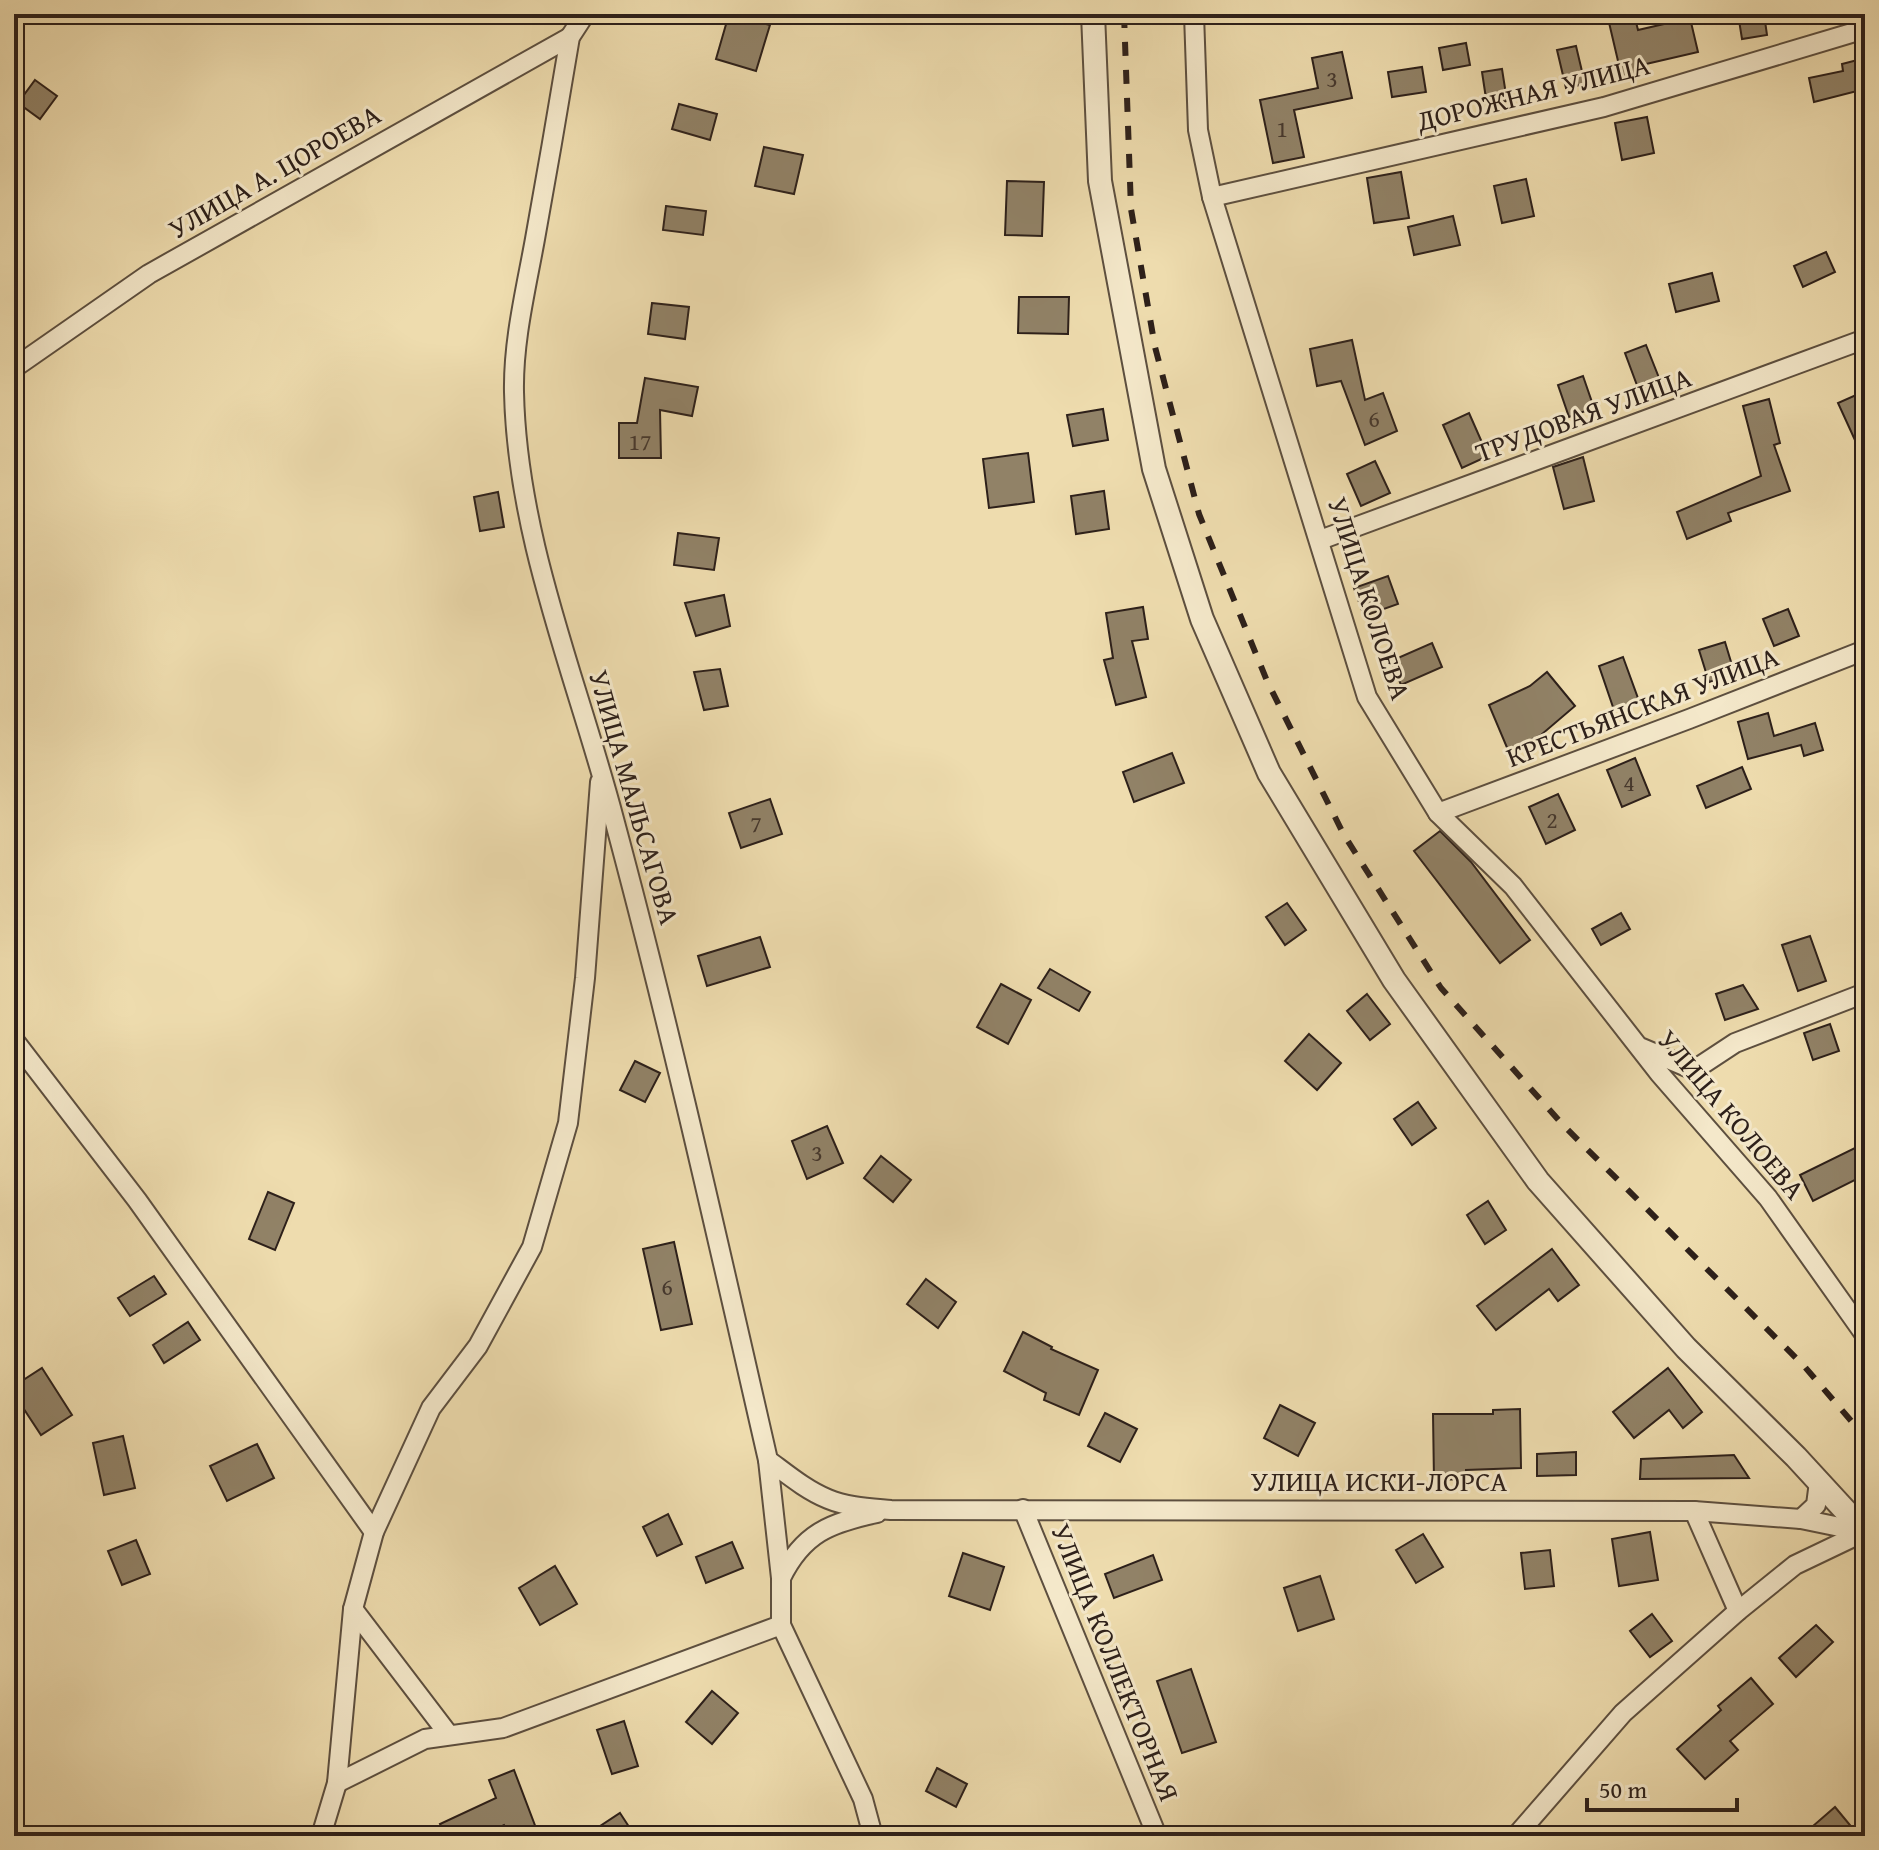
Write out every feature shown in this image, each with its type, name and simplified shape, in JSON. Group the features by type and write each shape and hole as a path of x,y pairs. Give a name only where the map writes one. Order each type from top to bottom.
{"street":[{"name":"УЛИЦА МАЛЬСАГОВА","path":"585,14 570,37 520,325 514,389 517,447 526,509 546,590 601,767 656,975 768,1460 781,1578 781,1625"},
{"path":"1093,14 1100,181 1154,469 1202,619 1269,773 1394,980 1538,1181 1686,1348 1865,1532 1795,1565 1738,1611 1623,1713 1516,1836"},
{"name":"УЛИЦА КОЛОЕВА","path":"1194,14 1198,130 1212,197 1367,697 1438,813 1513,886 1639,1047 1768,1198 1865,1335"},
{"name":"ДОРОЖНАЯ УЛИЦА","path":"1212,197 1604,107 1865,29"},
{"name":"УЛИЦА А. ЦОРОЕВА","path":"14,368 149,274 570,37"},
{"name":"ТРУДОВАЯ УЛИЦА","path":"1320,540 1865,339"},
{"name":"КРЕСТЬЯНСКАЯ УЛИЦА","path":"1438,813 1865,650"},
{"path":"321,1836 337,1783 353,1609 374,1532 431,1408 478,1346 532,1247 568,1123 585,978 601,767"},
{"path":"1639,1047 1694,1070 1735,1043 1865,993"},
{"path":"14,1040 137,1200 374,1532"},
{"path":"768,1460 800,1484 828,1499 854,1506 891,1510"},
{"path":"1801,1519 1816,1505 1819,1482"},
{"name":"УЛИЦА КОЛЛЕКТОРНАЯ","path":"1023,1509 1157,1836"},
{"path":"781,1578 797,1549 823,1529 891,1510"},
{"name":"УЛИЦА ИСКИ-ЛОРСА","path":"891,1510 1694,1511 1801,1519 1865,1532"},
{"path":"1694,1511 1738,1611"},
{"path":"353,1609 449,1735"},
{"path":"337,1783 425,1739 503,1728 781,1625 863,1799 873,1836"}],"building":[{"path":"729,14 770,25 756,71 716,59"},
{"path":"1607,14 1634,14 1638,30 1690,18 1698,52 1646,64 1648,72 1622,78"},
{"path":"1738,14 1764,14 1767,35 1742,39"},
{"path":"1466,43 1470,65 1443,70 1439,48"},
{"path":"1576,46 1585,84 1566,88 1557,50"},
{"path":"1342,52 1352,98 1294,110 1304,157 1273,163 1260,100 1318,88 1312,58"},
{"path":"1865,58 1865,89 1814,102 1809,78 1843,71 1842,64"},
{"path":"1422,67 1426,92 1392,97 1388,72"},
{"path":"1502,69 1507,101 1487,105 1482,72"},
{"path":"35,80 57,96 40,119 18,103"},
{"path":"679,104 717,114 710,140 672,129"},
{"path":"1647,117 1654,153 1622,160 1615,123"},
{"path":"764,147 803,155 794,194 755,186"},
{"path":"1401,172 1409,218 1374,223 1367,178"},
{"path":"1526,179 1534,216 1502,223 1494,186"},
{"path":"1007,181 1044,182 1042,236 1005,235"},
{"path":"666,206 706,211 703,235 663,230"},
{"path":"1453,216 1460,245 1414,255 1408,227"},
{"path":"1826,252 1835,272 1803,287 1794,266"},
{"path":"1712,273 1719,301 1676,312 1669,284"},
{"path":"1019,297 1069,297 1068,334 1018,333"},
{"path":"652,303 689,307 685,339 648,334"},
{"path":"1352,340 1365,400 1383,393 1397,431 1365,445 1341,381 1317,386 1310,349"},
{"path":"1646,345 1663,388 1641,396 1625,353"},
{"path":"1583,376 1594,408 1569,417 1558,385"},
{"path":"645,378 698,387 692,416 660,410 661,458 619,458 619,423 637,423"},
{"path":"1865,391 1865,462 1838,403"},
{"path":"1769,399 1780,443 1774,445 1790,491 1728,513 1731,521 1687,539 1677,512 1761,476 1743,406"},
{"path":"1103,409 1108,440 1073,446 1067,415"},
{"path":"1469,413 1488,456 1462,468 1443,425"},
{"path":"1028,453 1034,502 989,508 983,459"},
{"path":"1583,457 1594,501 1564,509 1553,467"},
{"path":"1375,461 1390,493 1361,506 1347,474"},
{"path":"1104,491 1109,529 1076,534 1071,496"},
{"path":"498,492 504,527 480,531 474,497"},
{"path":"678,533 719,538 714,570 674,565"},
{"path":"1388,576 1398,604 1364,616 1354,588"},
{"path":"724,595 730,626 696,636 685,603"},
{"path":"1143,607 1148,639 1132,641 1146,697 1116,705 1104,660 1113,658 1106,613"},
{"path":"1788,609 1799,636 1774,646 1763,619"},
{"path":"1725,642 1735,675 1709,682 1699,650"},
{"path":"1432,643 1442,667 1401,685 1391,661"},
{"path":"1623,657 1639,701 1614,710 1599,666"},
{"path":"720,669 728,706 704,710 694,672"},
{"path":"1547,672 1575,706 1541,735 1508,750 1489,705 1530,686"},
{"path":"1768,713 1774,736 1815,723 1823,750 1804,756 1801,745 1748,759 1738,722"},
{"path":"1172,753 1184,783 1134,802 1123,772"},
{"path":"1635,758 1650,795 1622,807 1607,770"},
{"path":"1742,767 1751,789 1706,808 1697,786"},
{"path":"1558,794 1575,830 1546,844 1529,807"},
{"path":"770,799 782,834 741,848 729,813"},
{"path":"1440,831 1471,862 1530,940 1500,963 1414,851"},
{"path":"1287,903 1306,930 1285,945 1266,917"},
{"path":"1621,913 1630,929 1601,945 1592,929"},
{"path":"1810,936 1826,981 1798,991 1782,945"},
{"path":"760,937 770,967 707,986 698,956"},
{"path":"1050,969 1090,992 1079,1011 1038,988"},
{"path":"1001,984 1031,1000 1008,1044 977,1027"},
{"path":"1743,985 1758,1009 1725,1020 1716,994"},
{"path":"1367,994 1390,1024 1370,1040 1347,1011"},
{"path":"1830,1024 1839,1051 1813,1060 1804,1033"},
{"path":"1309,1034 1341,1063 1317,1090 1285,1061"},
{"path":"635,1061 660,1073 645,1102 620,1090"},
{"path":"1418,1102 1436,1128 1412,1145 1394,1119"},
{"path":"827,1126 843,1163 807,1179 792,1141"},
{"path":"1865,1143 1865,1175 1813,1201 1800,1175"},
{"path":"881,1156 911,1180 893,1202 864,1178"},
{"path":"268,1192 294,1203 275,1250 249,1239"},
{"path":"1488,1201 1506,1230 1485,1244 1467,1215"},
{"path":"674,1242 692,1324 661,1330 643,1249"},
{"path":"1552,1249 1579,1285 1558,1301 1549,1289 1496,1330 1477,1306"},
{"path":"154,1276 166,1294 130,1316 118,1298"},
{"path":"926,1279 956,1302 938,1328 907,1304"},
{"path":"188,1322 200,1340 164,1363 153,1345"},
{"path":"1023,1332 1051,1349 1098,1370 1079,1415 1044,1400 1046,1393 1004,1371"},
{"path":"42,1368 72,1415 41,1435 14,1394 14,1386"},
{"path":"1668,1368 1702,1412 1683,1428 1669,1410 1634,1438 1613,1412"},
{"path":"1280,1405 1315,1423 1298,1456 1264,1438"},
{"path":"1520,1409 1521,1468 1466,1470 1466,1479 1434,1480 1433,1414 1493,1414 1493,1410"},
{"path":"1105,1413 1137,1429 1120,1462 1088,1446"},
{"path":"123,1436 135,1488 104,1495 93,1443"},
{"path":"257,1444 274,1478 227,1501 210,1466"},
{"path":"1576,1452 1576,1475 1537,1476 1537,1454"},
{"path":"1734,1455 1749,1478 1640,1479 1641,1459"},
{"path":"668,1514 682,1544 657,1556 643,1527"},
{"path":"1650,1532 1658,1580 1619,1586 1612,1539"},
{"path":"1423,1534 1443,1567 1416,1583 1396,1550"},
{"path":"136,1540 150,1574 122,1585 108,1551"},
{"path":"732,1542 743,1568 706,1583 696,1557"},
{"path":"1550,1550 1554,1586 1525,1589 1521,1553"},
{"path":"963,1553 1004,1567 990,1610 949,1596"},
{"path":"1153,1555 1162,1580 1114,1598 1105,1574"},
{"path":"555,1566 577,1604 540,1625 519,1588"},
{"path":"1320,1576 1334,1619 1298,1631 1284,1588"},
{"path":"1652,1614 1672,1641 1650,1657 1630,1631"},
{"path":"1816,1625 1833,1642 1796,1677 1779,1658"},
{"path":"1191,1669 1216,1742 1182,1753 1157,1681"},
{"path":"1751,1678 1773,1704 1730,1741 1738,1750 1705,1779 1677,1749 1721,1710 1718,1706"},
{"path":"712,1691 738,1713 712,1744 686,1722"},
{"path":"624,1721 638,1766 612,1774 597,1730"},
{"path":"937,1768 967,1784 956,1807 926,1791"},
{"path":"514,1770 539,1836 510,1836 504,1825 482,1836 446,1836 440,1824 496,1798 489,1780"},
{"path":"1835,1807 1859,1836 1822,1836 1813,1826"},
{"path":"620,1813 635,1836 585,1836"}],"railway":[{"path":"1124,14 1131,209 1155,347 1199,514 1267,681 1344,835 1441,988 1563,1125 1804,1366 1865,1437"}]}
